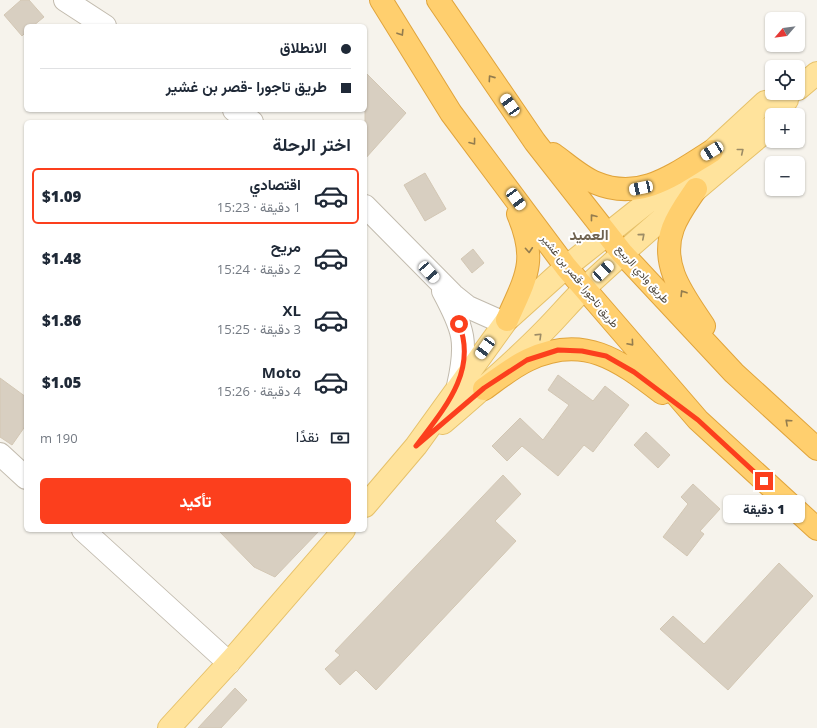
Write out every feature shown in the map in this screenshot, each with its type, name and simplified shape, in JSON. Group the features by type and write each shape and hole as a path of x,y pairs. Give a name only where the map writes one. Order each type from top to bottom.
{"highway":[{"name":"طريق تاجورا -قصر بن غشير","path":"381,0 451,113 566,267 698,420 817,529"},
{"name":"طريق وادي الربيع","path":"438,0 535,142 622,253 734,373 817,449"},
{"path":"535,142 595,183 613,189 632,190 651,186 712,151"},
{"path":"505,322 526,276 530,261 526,233 507,187"},
{"path":"696,189 672,230 669,255 671,268 678,286 734,373"},
{"path":"484,388 527,360 542,354 558,350 590,352 620,362 698,420"}],"main road":[{"path":"805,85 817,73"},
{"path":"367,504 416,446 505,322 566,267 608,236 712,151 765,102 782,100"},
{"path":"416,446 484,388 546,329 584,288 622,253 765,132"},
{"path":"169,728 229,663 342,532"}],"street":[{"path":"65,0 102,24"},
{"path":"237,112 249,120"},
{"path":"367,208 406,246 436,280 468,306 505,322"},
{"path":"436,280 456,315 463,333 464,361 458,386"},
{"path":"0,454 24,476"},
{"path":"85,532 229,663"}],"building":[{"path":"21,0 29,0 44,17 35,24 24,24 24,34 22,36 4,15"},
{"path":"367,74 406,113 367,157 367,120 365,120 365,112 367,112"},
{"path":"425,173 446,209 425,221 404,185"},
{"path":"473,249 484,263 472,273 461,259"},
{"path":"558,375 593,401 605,386 629,405 593,452 584,445 558,476 522,446 507,461 492,446 520,418 543,440 569,405 548,390"},
{"path":"0,378 24,396 24,428 12,445 0,437"},
{"path":"646,432 670,455 658,468 634,445"},
{"path":"503,475 521,494 495,521 516,541 376,690 356,670 340,685 325,669 340,655 335,651"},
{"path":"693,484 720,509 700,531 704,534 687,556 663,537 688,504 681,497"},
{"path":"220,532 318,532 275,577 254,567"},
{"path":"779,563 813,596 728,690 660,629 673,616 704,644"},
{"path":"235,688 247,700 221,728 198,728"}],"district":[{"name":"العميد","path":"589,235"}],"route":[{"path":"459,324 463,333 465,348 464,361 458,386 446,406 416,446 484,388 527,360 558,350 574,350 606,356 620,362 698,420 764,481"}]}
